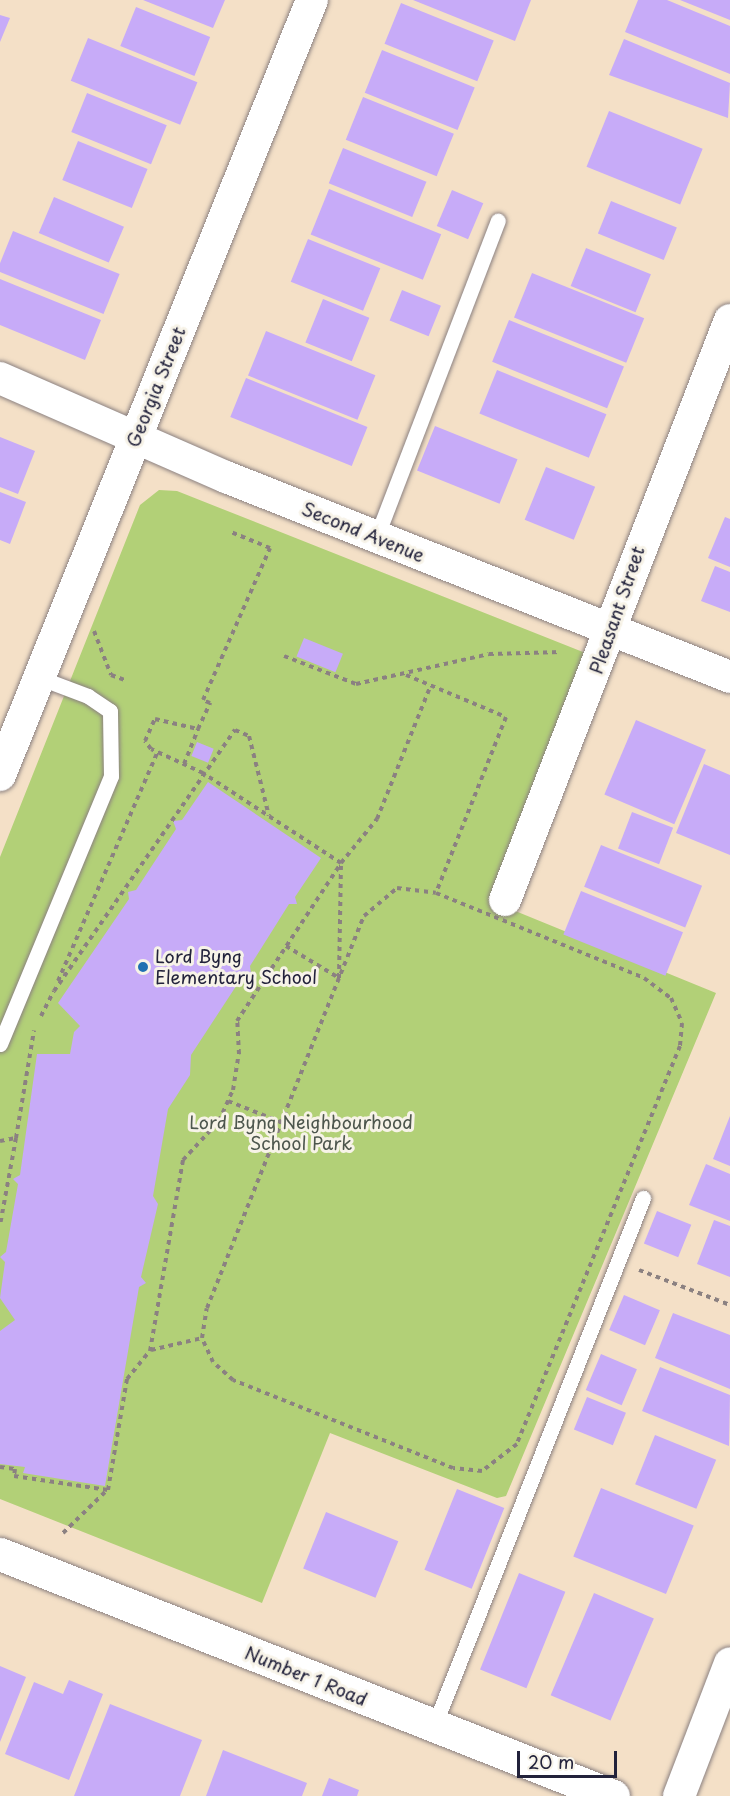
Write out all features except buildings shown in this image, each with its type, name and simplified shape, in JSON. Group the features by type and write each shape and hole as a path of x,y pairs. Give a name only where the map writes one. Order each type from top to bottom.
{"street":[{"name":"Georgia Street","path":"0,775 312,0"},
{"name":"Pleasant Street","path":"505,900 730,320"},
{"name":"Second Avenue","path":"0,378 376,538 730,677"},
{"name":"Number 1 Road","path":"0,1554 613,1796"},
{"path":"679,1796 730,1663"}],"lane":[{"path":"376,538 498,221"},
{"path":"0,1044 111,776 110,711 88,696 40,678"},
{"path":"434,1726 644,1198"}],"path":[{"path":"184,764 210,702 204,700 270,548 231,532"},
{"path":"91,619 102,660 111,675 125,680"},
{"path":"284,656 356,684 406,675 489,654 561,652"},
{"path":"406,675 506,717 436,893"},
{"path":"63,1533 108,1490 127,1379 150,1351 183,1161 211,1132 228,1101 238,1064 237,1021 341,863 376,819 431,685"},
{"path":"198,729 155,719 145,735 157,753 203,773 341,863"},
{"path":"54,991 235,730 249,736 269,816"},
{"path":"0,1225 35,1029 54,991 157,753"},
{"path":"339,978 341,863"},
{"path":"397,888 436,893 644,978 676,1005 683,1032 680,1046 517,1444 482,1471 453,1468 234,1380 213,1362 202,1338 207,1308 283,1123 339,978 371,905 397,888"},
{"path":"286,946 339,978"},
{"path":"228,1101 283,1123"},
{"path":"0,1140 16,1138"},
{"path":"596,1253 730,1305"},
{"path":"150,1351 202,1338"},
{"path":"0,1467 15,1469 14,1476 108,1490"}],"green space":[{"name":"Lord Byng Neighbourhood School Park","path":"159,490 177,491 593,656 493,902 716,993 506,1496 497,1498 330,1433 262,1603 0,1499 0,857 140,505"}],"place":[{"name":"Lord Byng Elementary School","path":"143,967"}]}
